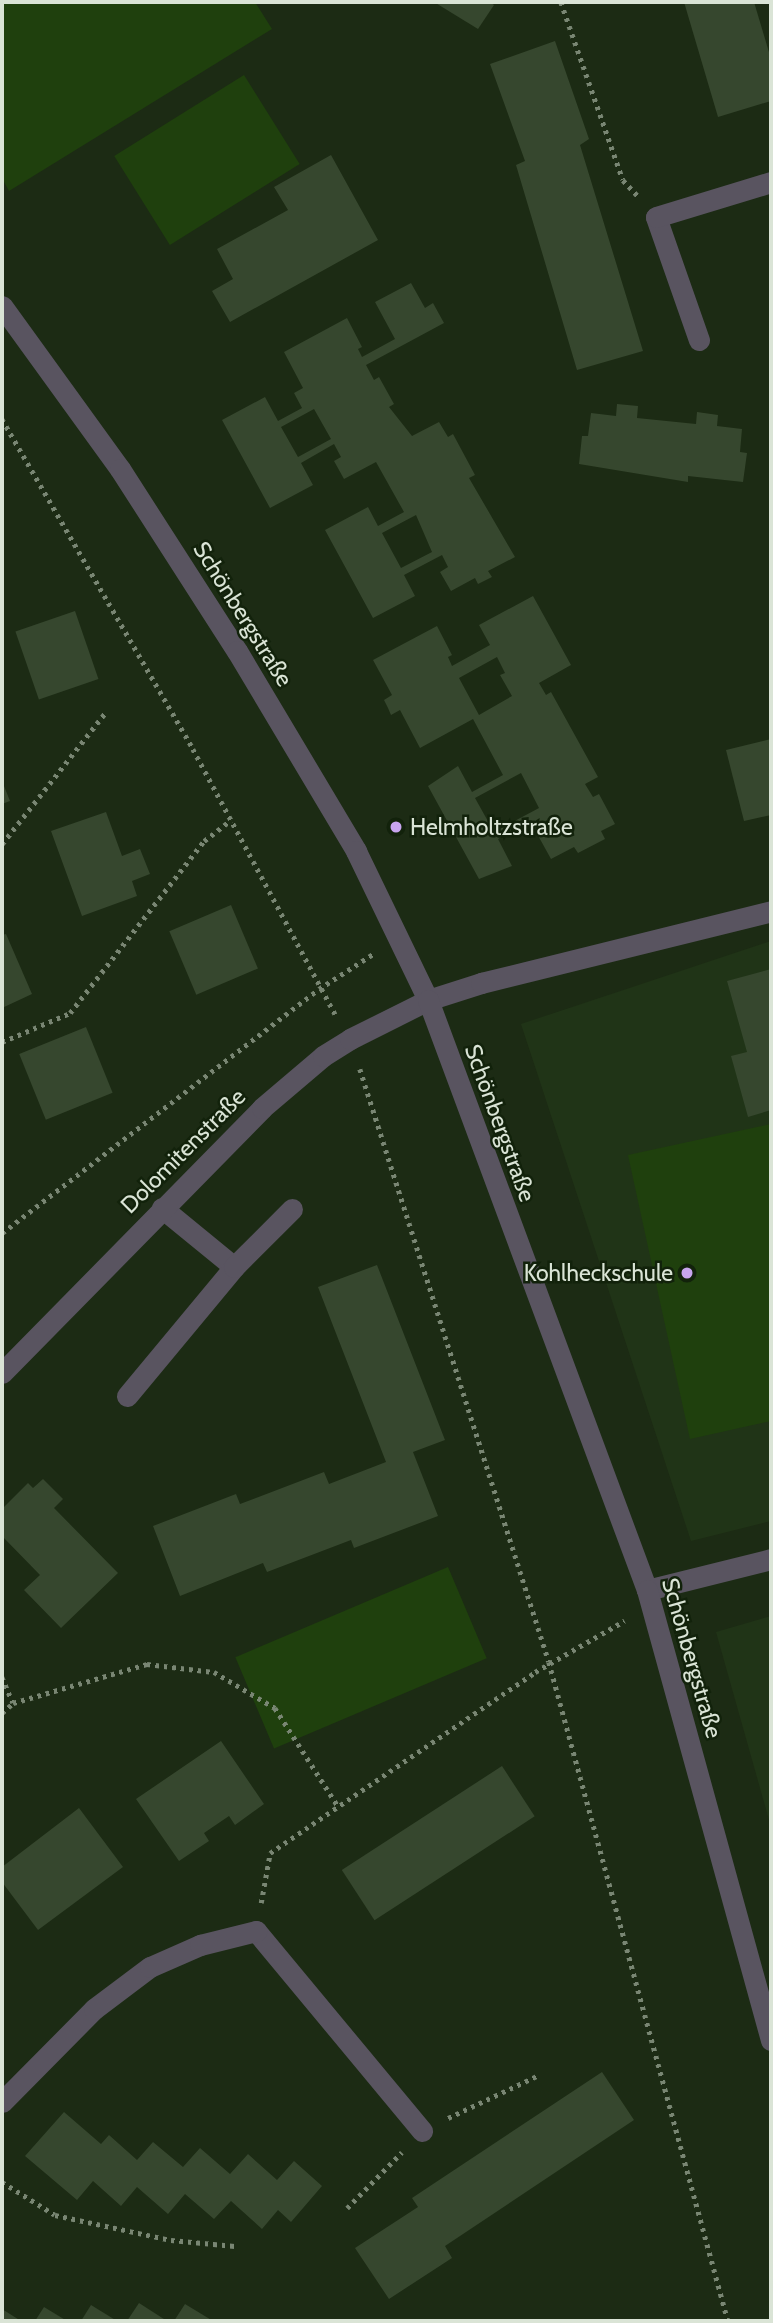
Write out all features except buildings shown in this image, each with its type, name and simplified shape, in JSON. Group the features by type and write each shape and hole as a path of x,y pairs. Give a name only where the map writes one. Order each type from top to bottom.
{"street":[{"path":"699,340 656,217 771,182"},
{"name":"Schönbergstraße","path":"2,306 120,469 237,651 356,851 428,1000 649,1600 771,2040"},
{"path":"428,1000 771,911"},
{"name":"Dolomitenstraße","path":"2,1373 262,1108 323,1056 350,1039 428,1000"},
{"path":"162,1208 234,1268"},
{"path":"127,1396 234,1268 292,1209"},
{"path":"649,1600 771,1559"},
{"path":"2,2102 94,2009 150,1967 200,1945 256,1931 422,2131"}],"path":[{"path":"561,2 623,180 656,217"},
{"path":"2,419 231,820 319,989 350,1039 549,1662 728,2321"},
{"path":"2,844 105,713"},
{"path":"2,1042 70,1013 204,841 231,820"},
{"path":"2,1233 319,989 398,937"},
{"path":"256,1931 271,1853 549,1662 649,1600"},
{"path":"2,1713 13,1703 147,1664 214,1672 275,1708 338,1807"},
{"path":"2,1677 13,1703"},
{"path":"2,2182 55,2216 171,2240 235,2246"}],"shaded area":[{"path":"2,2 255,2 272,29 9,191 2,178"},
{"path":"244,75 300,164 170,245 114,156"},
{"name":"Kohlheckschule","path":"771,941 771,1521 691,1541 521,1024"},
{"path":"771,1124 771,1421 690,1439 628,1155"},
{"path":"448,1567 487,1658 274,1748 235,1657"},
{"path":"771,1616 771,1827 716,1632"}],"place":[{"name":"Helmholtzstraße","path":"396,827"},
{"name":"Kohlheckschule","path":"687,1273"}]}
